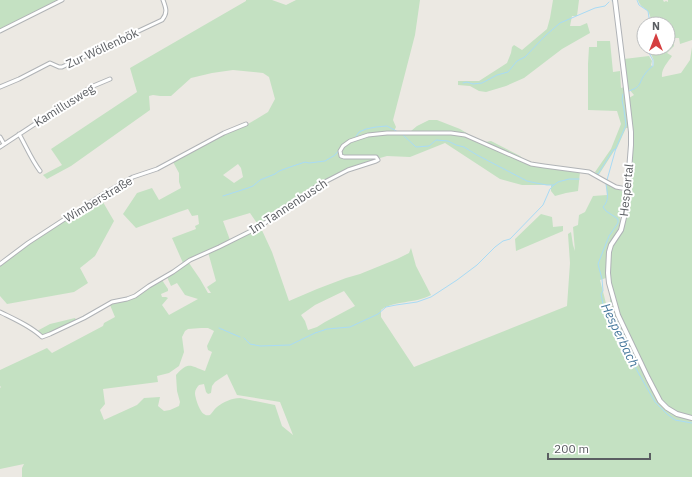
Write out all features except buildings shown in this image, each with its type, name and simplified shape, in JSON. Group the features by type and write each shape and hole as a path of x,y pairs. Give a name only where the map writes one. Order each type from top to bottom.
{"main road":[{"name":"Hespertal","path":"615,0 631,132 631,145 626,209 621,230 611,245 609,252 609,283 618,315 660,401 676,414 692,418"}],"street":[{"path":"0,31 62,0"},
{"name":"Zur Wöllenbök","path":"0,87 50,64 62,67 162,20 165,17 166,10 163,0"},
{"name":"Kamillusweg","path":"0,147 91,87 110,79"},
{"name":"Wimberstraße","path":"0,264 28,243 100,196 133,177 157,169 224,133 246,124"},
{"name":"Im Tannenbusch","path":"0,312 26,326 42,337 84,318 112,302 135,296 190,260 261,226 317,186 348,170 378,160 376,157 344,157 340,154 343,146 368,135 387,133 457,133 531,164 589,172 616,187 627,189"},
{"path":"19,134 40,171"},
{"path":"0,137 4,144"}],"green space":[{"path":"0,0 61,0 0,31"},
{"path":"246,0 272,0 286,5 296,0 420,0 415,35 393,120 396,127 393,133 370,134 343,145 338,151 340,157 372,157 373,160 315,185 260,226 272,252 289,301 397,259 409,253 411,248 416,266 431,295 418,300 398,303 386,307 381,310 381,317 414,367 567,306 570,263 568,234 571,232 575,251 573,227 578,225 579,215 585,212 593,196 607,195 606,184 624,192 620,218 621,221 608,248 606,278 600,280 610,319 610,262 614,243 624,227 627,217 633,147 633,129 629,98 634,95 628,88 624,59 649,56 653,67 654,64 652,56 672,56 665,66 662,77 681,73 690,60 692,47 692,477 22,477 22,468 24,464 0,469 0,370 47,348 52,353 103,326 104,323 115,317 110,305 132,299 162,280 168,291 161,294 162,297 168,298 162,305 169,315 198,299 185,295 177,283 171,286 167,277 189,263 208,293 211,293 207,287 216,281 208,252 183,263 172,238 196,229 195,226 199,224 198,215 192,216 188,209 136,228 123,214 137,193 152,188 159,200 181,188 179,173 173,162 225,134 248,124 268,112 275,99 269,77 263,73 233,70 191,78 171,96 149,96 150,110 71,166 47,179 43,175 62,165 51,149 137,92 130,68","holes":["238,164 241,168 243,177 234,183 223,175","250,213 259,226 230,240 223,221","344,291 355,306 317,327 308,330 301,315 315,305","208,328 214,331 207,346 208,350 212,352 205,371 193,366 187,366 176,375 177,391 180,402 179,406 164,411 158,406 160,397 144,398 137,405 104,420 100,410 105,404 103,389 158,382 157,376 169,373 179,366 184,352 182,337 188,329","227,374 237,395 280,402 293,435 282,426 275,405 237,398 222,403 210,415 205,415 202,413 198,405 195,391 199,385 204,384 206,392 208,394 211,393 212,386 215,382"]},
{"path":"553,0 579,0 577,16 572,16 570,26 580,26 587,23 590,33 562,49 524,78 506,86 486,92 479,91 470,86 458,85 458,81 479,81 507,63 514,45 522,50 547,29"},
{"path":"638,0 663,0 664,2 668,2 668,0 692,0 692,40 680,44 679,38 676,38 676,16 650,16"},
{"path":"597,41 610,41 613,72 620,71 621,88 624,87 628,124 628,128 626,128 617,148 598,176 595,172 611,149 621,124 617,111 588,110 589,47 597,47"},
{"path":"429,120 437,120 460,129 485,142 491,141 520,156 532,166 580,172 578,191 555,196 551,191 551,185 522,185 500,179 445,143 410,157 387,156 380,158 374,155 342,156 341,151 351,142 368,136 411,131"},
{"path":"100,197 114,221 95,256 80,268 88,283 74,292 7,304 0,296 0,265 29,243"},
{"path":"541,214 552,217 553,227 563,226 563,231 516,251 515,239"},
{"path":"75,318 77,321 42,337 37,331 50,324"}],"waterway":[{"name":"Hesperbach","path":"637,0 639,5 648,11 649,16"},
{"path":"463,83 482,83 497,75 508,72 517,61 525,57 560,23 595,8 605,6 609,2"},
{"name":"Hesperbach","path":"629,91 638,86 643,77 653,66 653,60 651,56"},
{"name":"Hesperbach","path":"607,180 616,148 626,125 622,100 623,94"},
{"path":"355,138 359,132 376,127 387,126 398,132"},
{"path":"403,135 416,147 429,146 436,140 448,141 464,147 527,181 554,185 558,182 569,179 579,179"},
{"path":"223,196 253,186 260,180 293,166 305,162 325,161 335,155 340,149"},
{"path":"591,171 598,174 613,150 616,149"},
{"name":"Hesperbach","path":"606,184 607,202 603,207 606,211 618,219 618,223 609,236 598,264 602,279 603,291 601,294 603,304 618,329 627,353 655,402 675,420 692,423"},
{"path":"244,338 250,344 260,346 290,345 327,329 350,327 378,314 386,307 417,302 431,297 477,265 503,241 510,239 543,205 550,189 554,185"},
{"path":"219,328 240,337"}]}
